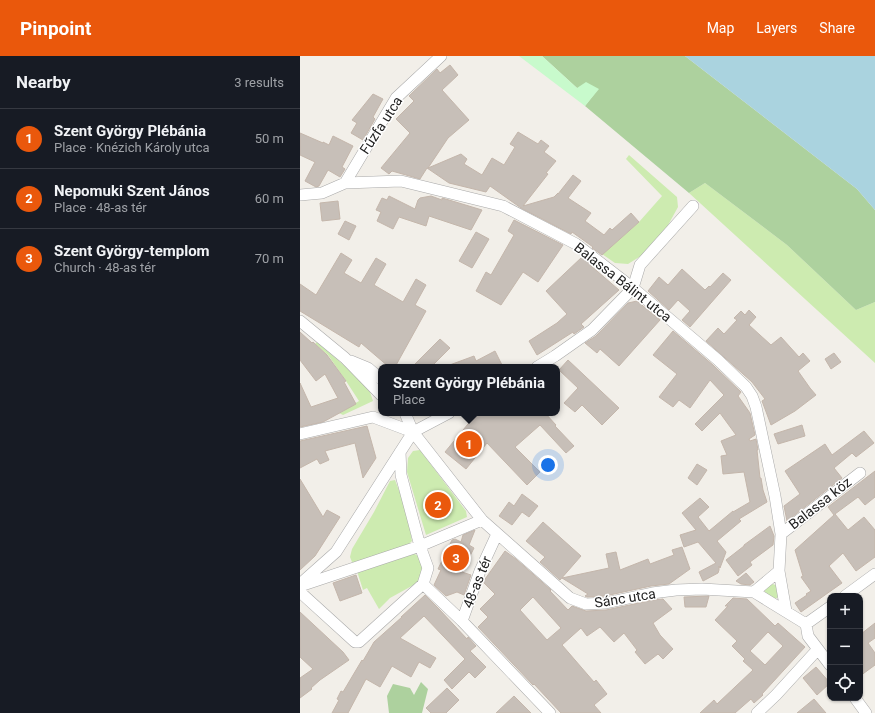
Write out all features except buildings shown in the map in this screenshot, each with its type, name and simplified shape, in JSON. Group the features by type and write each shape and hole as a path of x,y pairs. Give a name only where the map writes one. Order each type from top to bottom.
{"street":[{"name":"Fűzfa utca","path":"345,183 396,98 441,56"},
{"name":"Balassa Bálint utca","path":"300,195 322,193 345,183 401,181 502,206 576,244 633,288 718,360 746,387 752,396 758,414 775,496 781,534 779,572"},
{"path":"542,364 592,330 633,288 640,265 693,206"},
{"path":"300,321 346,358 378,392"},
{"path":"346,358 368,368 378,376"},
{"path":"405,416 413,432 482,520 497,534"},
{"path":"300,585 336,552 413,432 443,416"},
{"path":"300,434 373,417 413,432"},
{"path":"300,592 355,642 359,642 422,584 428,568 420,546 401,476 400,452"},
{"name":"Balassa köz","path":"781,534 860,473"},
{"path":"300,585 420,546 482,520"},
{"name":"Sánc utca","path":"497,534 570,598 586,604 606,604 652,593 676,590 702,589 754,592 806,624"},
{"name":"48-as tér","path":"422,584 462,620 480,571 497,534"},
{"path":"754,592 779,572 786,611"},
{"path":"849,593 875,574"},
{"path":"827,609 806,624 808,636 827,661"},
{"path":"462,620 550,713"},
{"path":"758,713 818,649"},
{"path":"857,701 866,713"}],"green space":[{"path":"519,56 542,56 577,88 586,82 599,89 585,106"},
{"path":"542,56 685,56 857,189 875,210 875,302 856,310 787,245 705,183 689,193 585,106 598,89 577,88"},
{"path":"629,155 677,197 678,207 667,227 644,254 628,264 615,263 602,254 639,222 662,196 626,159"},
{"path":"705,183 787,245 856,310 875,302 875,363 689,193"},
{"path":"317,342 354,374 370,392 373,401 343,415 339,413 359,401 328,355 315,344"},
{"path":"420,450 466,511 467,517 426,535 407,472 408,458 413,451"},
{"path":"395,480 407,511 412,541 408,545 356,564 352,562 350,557 352,549 390,481"},
{"path":"412,553 420,558 422,564 422,573 419,582 390,598 379,609 367,588 363,590 357,571"},
{"path":"773,584 777,586 780,594 774,599 764,593 765,589 769,585"},
{"path":"421,682 428,689 422,713 389,713 387,696 393,684 410,688 414,695"}],"water":[{"path":"685,56 875,56 875,210 857,189"}],"place":[{"name":"Szent György Plébánia","path":"469,444"},
{"name":"Nepomuki Szent János","path":"438,505"},
{"name":"Szent György-templom","path":"456,558"}]}
